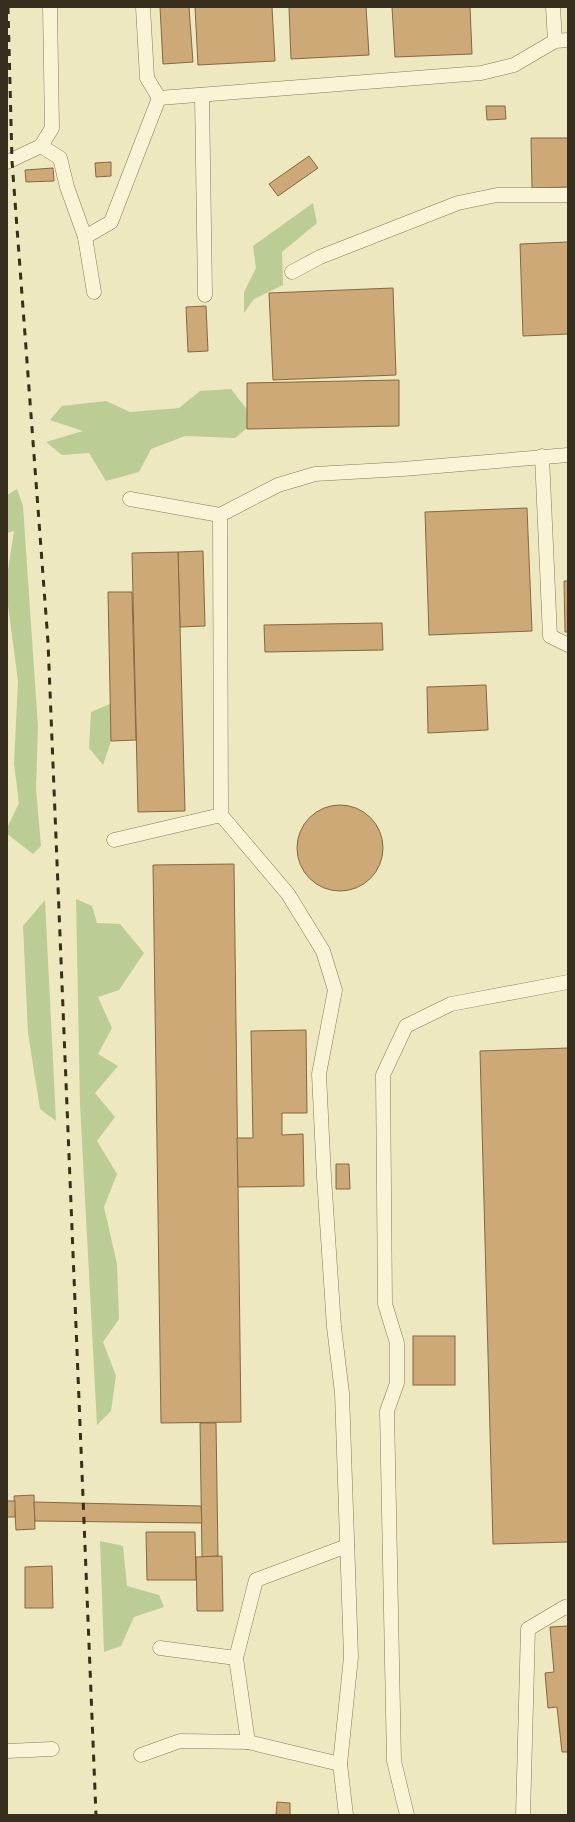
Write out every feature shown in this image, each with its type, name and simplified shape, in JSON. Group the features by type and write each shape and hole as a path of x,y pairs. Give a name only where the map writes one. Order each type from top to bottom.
{"lane":[{"path":"7,162 41,146 52,128 50,7"},
{"path":"144,7 147,78 159,98"},
{"path":"159,98 480,73 514,65 562,41 553,7"},
{"path":"202,95 205,295"},
{"path":"85,237 111,222 159,98"},
{"path":"41,146 60,158 67,187 85,237 94,292"},
{"path":"292,272 320,257 458,203 497,195 568,195"},
{"path":"130,499 220,514 278,485 315,474 403,469 542,456 568,455"},
{"path":"542,456 550,636 568,645"},
{"path":"220,514 221,816 288,894 323,951 335,990 319,1074 324,1177 334,1319 342,1393 351,1657 340,1764 346,1815"},
{"path":"114,840 221,816"},
{"path":"407,1815 394,1761 387,1411 397,1382 397,1343 385,1304 383,1076 406,1026 451,1004 568,982"},
{"path":"248,1742 236,1658 256,1580 347,1546"},
{"path":"523,1815 528,1630 565,1607 568,1608"},
{"path":"160,1648 236,1658"},
{"path":"141,1755 180,1741 248,1742 340,1764"},
{"path":"7,1751 52,1749"}],"green space":[{"path":"313,203 317,223 282,252 283,285 254,299 244,313 244,292 256,268 253,246"},
{"path":"231,389 256,421 235,438 185,436 151,449 139,472 106,481 89,453 62,455 46,442 83,431 50,420 62,406 106,401 130,412 179,408 200,391"},
{"path":"17,489 23,506 38,727 36,789 41,846 33,854 7,834 7,828 19,803 14,764 18,681 7,598 7,576 14,531 7,533 7,495"},
{"path":"110,704 111,741 103,765 89,748 91,712"},
{"path":"76,899 92,906 97,923 120,924 144,953 119,990 98,997 112,1028 98,1054 118,1066 95,1093 115,1117 97,1141 117,1174 104,1207 117,1264 119,1319 103,1342 116,1376 111,1411 97,1425 80,1104"},
{"path":"45,900 56,1121 40,1109 28,1033 23,926"},
{"path":"100,1541 123,1546 127,1586 159,1595 164,1607 134,1617 121,1646 104,1652"}],"building":[{"path":"160,7 189,7 193,62 163,64"},
{"path":"195,7 272,7 275,61 198,65"},
{"path":"289,7 366,7 369,55 291,59"},
{"path":"392,7 470,7 472,54 395,57"},
{"path":"486,106 505,106 506,119 487,120"},
{"path":"531,138 568,138 568,187 532,188"},
{"path":"309,156 318,168 278,196 269,184"},
{"path":"111,162 111,176 96,177 95,163"},
{"path":"53,168 54,181 26,182 25,170"},
{"path":"568,242 568,334 523,336 520,244"},
{"path":"393,288 396,375 273,380 269,293"},
{"path":"206,306 208,351 188,352 186,307"},
{"path":"399,380 399,426 247,429 247,383"},
{"path":"527,508 532,631 429,635 425,512"},
{"path":"203,551 205,626 180,627 178,552"},
{"path":"178,552 185,811 138,812 132,553"},
{"path":"564,581 568,581 568,632 565,632"},
{"path":"108,592 132,592 136,740 111,741"},
{"path":"382,623 383,650 265,652 264,625"},
{"path":"486,685 488,730 428,733 427,687"},
{"path":"340,805 357,808 371,817 380,831 383,848 380,865 371,879 357,888 340,891 323,888 309,879 300,865 297,848 300,831 309,817 323,808"},
{"path":"234,864 241,1422 161,1423 153,865"},
{"path":"306,1030 307,1113 282,1113 282,1135 303,1134 304,1186 238,1187 237,1138 253,1138 251,1031"},
{"path":"568,1048 568,1542 493,1544 480,1051"},
{"path":"336,1164 349,1164 350,1189 336,1189"},
{"path":"413,1336 455,1336 455,1385 413,1385"},
{"path":"200,1423 216,1423 218,1556 202,1557"},
{"path":"34,1495 35,1529 16,1530 14,1496"},
{"path":"7,1501 15,1501 15,1517 7,1517"},
{"path":"34,1502 201,1506 202,1523 35,1521"},
{"path":"146,1532 195,1532 196,1580 147,1580"},
{"path":"222,1556 223,1611 197,1611 196,1557"},
{"path":"52,1566 53,1608 25,1608 25,1567"},
{"path":"568,1626 568,1752 562,1752 557,1707 548,1708 545,1673 554,1672 550,1627"},
{"path":"277,1802 290,1803 290,1815 276,1815"}],"railway":[{"path":"8,7 12,161 48,642 96,1815"}]}
